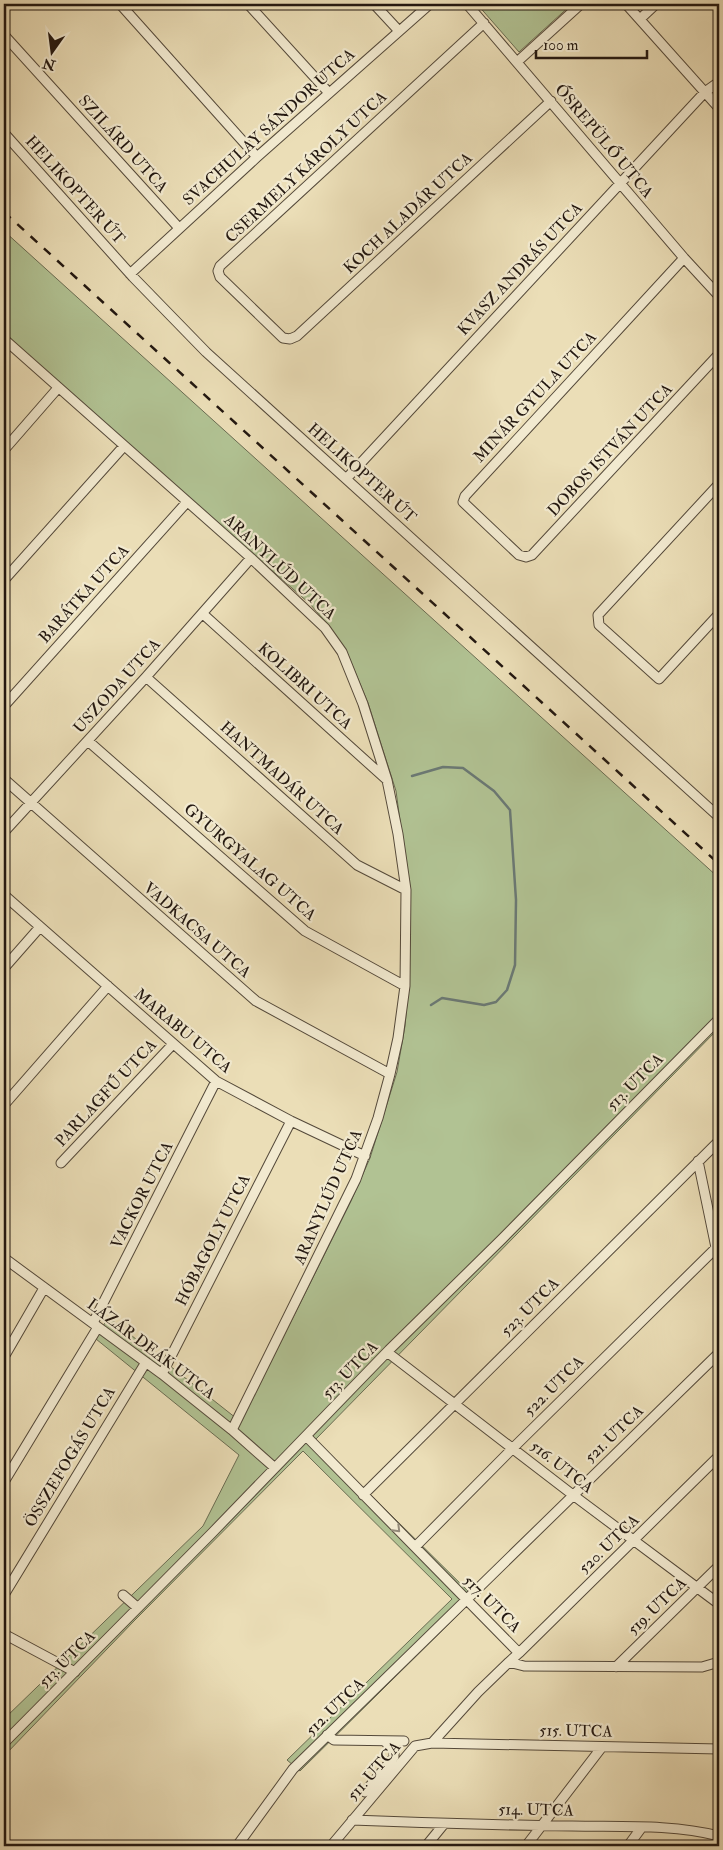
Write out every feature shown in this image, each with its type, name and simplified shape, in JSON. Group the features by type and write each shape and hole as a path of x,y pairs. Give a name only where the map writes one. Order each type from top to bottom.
{"street":[{"path":"120,4 257,157"},
{"path":"248,4 329,93"},
{"path":"374,4 399,31"},
{"name":"SVACHULAY SÁNDOR UTCA","path":"130,274 257,157 430,4"},
{"name":"ŐSREPÜLŐ UTCA","path":"467,4 684,258 718,290"},
{"path":"517,62 581,4"},
{"path":"626,4 719,108"},
{"path":"640,19 656,4"},
{"name":"CSERMELY KÁROLY UTCA","path":"283,338 220,277 218,271 220,266 484,23"},
{"name":"SZILÁRD UTCA","path":"4,35 179,228"},
{"name":"KVASZ ANDRÁS UTCA","path":"346,479 705,92 719,82"},
{"name":"KOCH ALADÁR UTCA","path":"283,338 290,340 297,336 551,102"},
{"name":"HELIKOPTER ÚT","path":"4,133 130,274 206,352 719,818"},
{"name":"MINÁR GYULA UTCA","path":"519,555 468,508 463,502 465,496 684,258"},
{"name":"ARANYLÚD UTCA","path":"4,339 251,558 325,628 342,652 363,704 387,780 398,834 406,890 405,986 398,1038 390,1074 365,1156 346,1202 232,1430"},
{"name":"DOBOS ISTVÁN UTCA","path":"519,555 526,557 532,555 719,354"},
{"path":"4,450 58,388"},
{"path":"4,580 124,446"},
{"path":"719,484 598,615 599,625 659,679 719,614"},
{"name":"BARÁTKA UTCA","path":"4,706 187,502"},
{"name":"USZODA UTCA","path":"4,832 203,614 251,558"},
{"name":"KOLIBRI UTCA","path":"203,614 387,780"},
{"name":"HANTMADÁR UTCA","path":"146,677 357,865 406,890"},
{"name":"GYURGYALAG UTCA","path":"88,741 305,931 405,986"},
{"name":"VADKACSA UTCA","path":"4,779 256,1001 390,1074"},
{"name":"MARABU UTCA","path":"4,895 216,1081 365,1156"},
{"path":"4,968 40,927"},
{"path":"4,1105 108,986"},
{"name":"513. UTCA","path":"4,1743 276,1468 387,1352 502,1239 719,1019"},
{"name":"PARLAGFŰ UTCA","path":"61,1163 173,1044"},
{"name":"VACKOR UTCA","path":"4,1482 96,1325 216,1081"},
{"name":"HÓBAGOLY UTCA","path":"162,1374 291,1120"},
{"name":"523. UTCA","path":"363,1495 719,1141"},
{"path":"698,1161 719,1262"},
{"name":"522. UTCA","path":"415,1547 716,1248"},
{"name":"LÁZÁR DEÁK UTCA","path":"4,1258 162,1374 276,1468"},
{"path":"4,1357 44,1288"},
{"name":"516. UTCA","path":"387,1352 719,1604"},
{"name":"521. UTCA","path":"466,1600 719,1353"},
{"name":"ÖSSZEFOGÁS UTCA","path":"4,1594 146,1362"},
{"name":"517. UTCA","path":"306,1437 519,1653 509,1662"},
{"name":"520. UTCA","path":"519,1653 719,1456"},
{"name":"519. UTCA","path":"616,1667 719,1566"},
{"path":"123,1595 138,1608"},
{"name":"512. UTCA","path":"236,1846 293,1769 466,1600"},
{"path":"4,1634 75,1672"},
{"path":"509,1662 524,1666 702,1667 719,1662"},
{"name":"511. UTCA","path":"331,1846 415,1746 432,1743 478,1692 509,1662"},
{"path":"327,1735 334,1740 404,1740"},
{"name":"511. UTCA","path":"365,1792 394,1757 394,1749 384,1740"},
{"name":"515. UTCA","path":"432,1743 719,1749"},
{"path":"526,1846 602,1746"},
{"name":"514. UTCA","path":"352,1820 444,1824 642,1827 698,1831 719,1836"},
{"path":"426,1846 444,1824"},
{"path":"628,1846 642,1827"}],"green space":[{"path":"477,4 572,4 519,52"},
{"path":"4,231 719,878 719,1028 315,1440 475,1598 300,1771 287,1760 452,1599 303,1451 134,1621 4,1756 4,1719 203,1526 239,1455 96,1339 108,1317 241,1422 351,1201 370,1158 397,1072 405,1026 409,981 409,888 396,791 368,703 346,650 310,604 4,334"}],"waterway":[{"path":"412,776 443,767 463,768 494,791 510,810 516,900 515,965 507,990 496,1002 484,1005 442,998 431,1005"}],"railway":[{"path":"4,212 719,864"}]}
